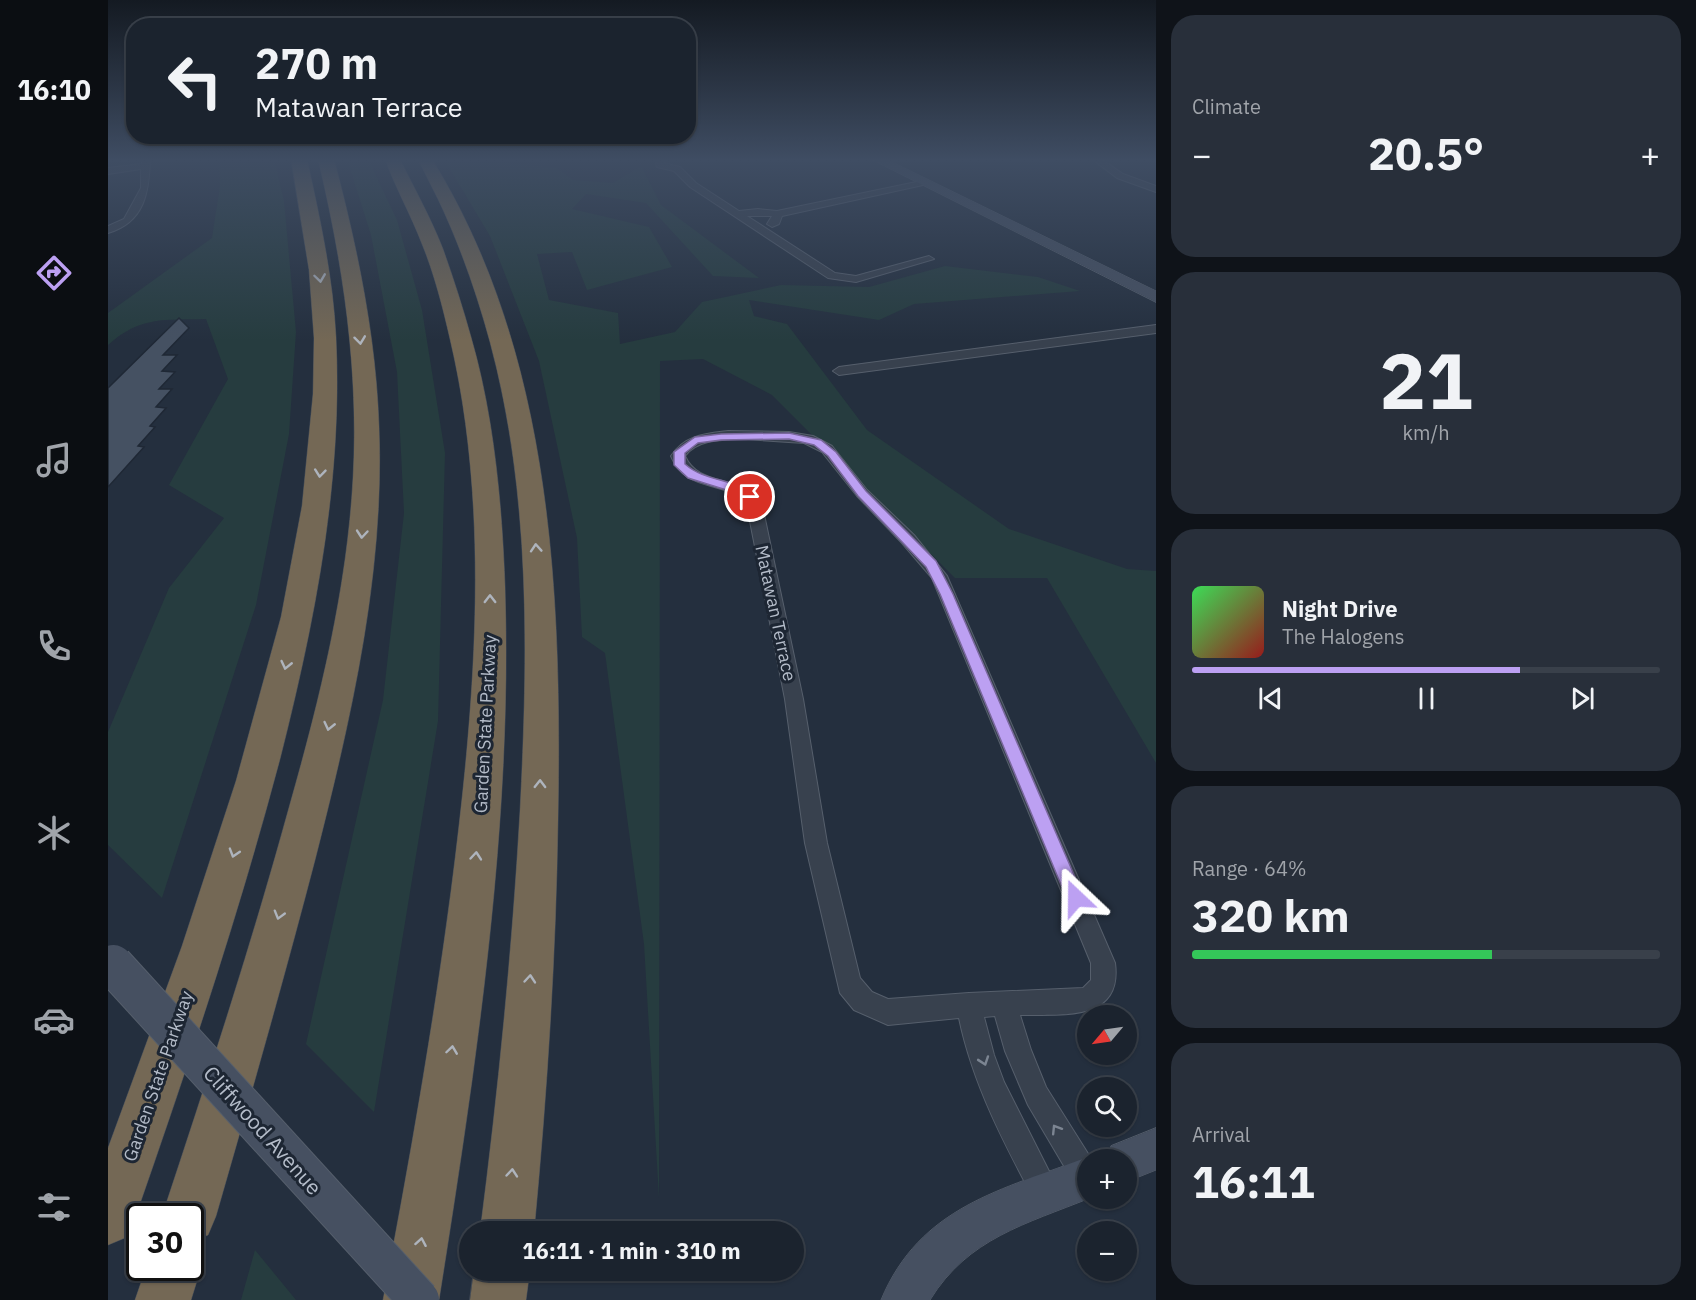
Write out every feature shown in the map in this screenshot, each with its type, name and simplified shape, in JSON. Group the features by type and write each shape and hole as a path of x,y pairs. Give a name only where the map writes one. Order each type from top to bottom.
{"highway":[{"name":"Garden State Parkway","path":"108,1218 213,919 242,828 284,672 306,565 322,447 325,335 311,220"},
{"path":"193,1203 267,956 316,780 345,648 360,555 366,465 366,398 350,268 339,220"},
{"name":"Garden State Parkway","path":"411,1300 450,1066 475,866 483,784 491,600 484,473 465,362 445,286 421,220"},
{"path":"456,220 464,235 499,333 519,414 535,520 542,664 540,796 530,972 508,1221"},
{"path":"163,1300 169,1281"},
{"path":"498,1300 501,1281"}],"street":[{"path":"108,230 129,220"},
{"path":"745,220 837,278 856,279 929,259"},
{"path":"759,229 776,222 776,220"},
{"path":"999,220 1156,297"},
{"path":"839,371 1156,329"},
{"name":"Matawan Terrace","path":"789,436 817,442 832,454 862,493 908,539 939,576 1103,963 1105,976 1103,987 1096,996 1084,1000 969,1005 888,1012 863,1001 849,984 816,843 794,699 754,505 750,497 740,490 692,476 684,471 680,465 680,452 695,440 721,437 789,436"},
{"name":"Cliffwood Avenue","path":"111,962 419,1300"},
{"path":"1004,1004 1018,1051 1037,1096 1077,1162"},
{"path":"969,1005 981,1055 994,1089 1047,1195"},
{"path":"1137,1157 1156,1149"},
{"path":"904,1300 930,1260 962,1232 993,1216 1077,1182"}],"green space":[{"path":"215,220 286,220 296,332 289,434 256,605 162,898 108,845 108,732 169,588 224,518 169,485 228,379 206,319 165,320 142,324 108,345 108,313 212,238"},
{"path":"366,220 397,220 422,310 445,453 438,721 374,1112 306,1044 383,700 404,513 397,372"},
{"path":"480,220 618,220 649,227 672,267 587,290 572,252 537,254 549,300 618,313 620,344 675,332 702,302 781,285 869,287 945,266 1038,277 1080,291 914,304 879,320 749,300 754,316 787,324 867,430 1009,529 1127,569 1156,571 1156,763 1047,578 955,578 772,395 703,359 660,361 659,1198 644,944 605,653 582,637 577,538 539,361 490,236"},
{"path":"661,220 681,220 759,278 713,276"},
{"path":"255,1250 296,1300 241,1300"}],"building":[{"path":"179,318 189,328 163,355 177,355 162,371 175,372 159,389 172,389 156,407 166,408 150,426 155,427 138,446 144,447 108,487 108,388"}],"route":[{"path":"750,497 740,490 712,483 684,471 678,456 685,445 701,438 721,437 789,436 817,442 832,454 862,493 931,564 947,594 1076,898"}]}
